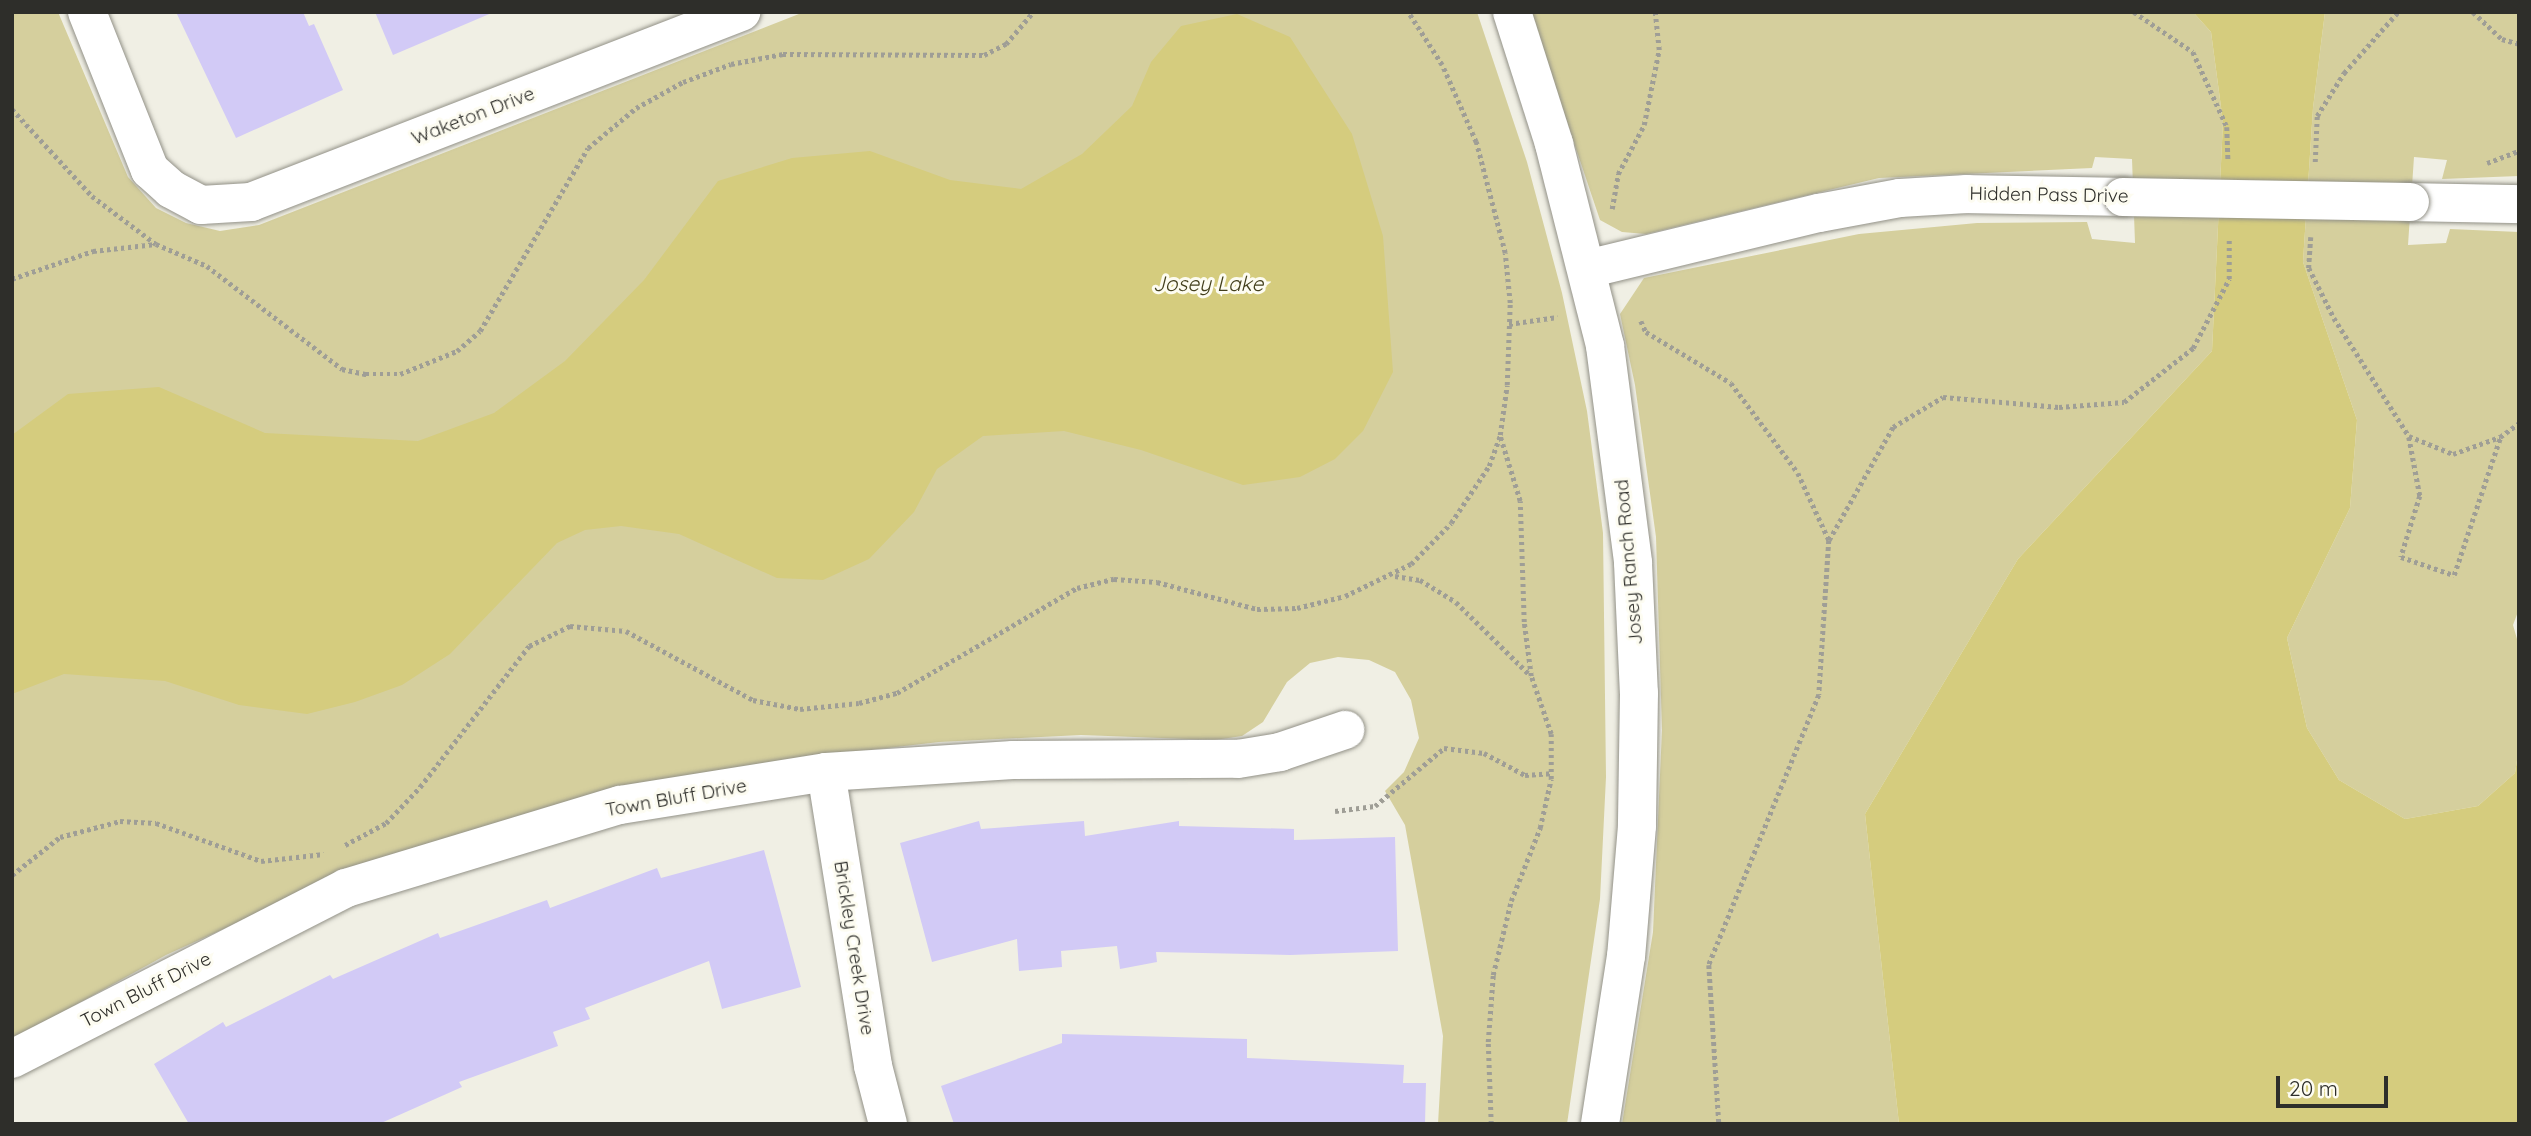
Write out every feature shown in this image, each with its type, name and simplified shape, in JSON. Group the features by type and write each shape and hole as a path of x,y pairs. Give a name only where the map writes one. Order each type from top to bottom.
{"street":[{"name":"Waketon Drive","path":"87,12 150,170 171,189 201,205 251,202 741,12"},
{"name":"Josey Ranch Road","path":"1511,12 1554,144 1587,269 1596,311 1633,563 1639,693 1637,826 1627,943 1600,1124"},
{"name":"Hidden Pass Drive","path":"1587,269 1900,198 1967,194 2519,204"},
{"name":"Town Bluff Drive","path":"12,1059 346,888 620,805 826,772 1013,760 1238,759 1280,752 1345,730"},
{"name":"Brickley Creek Drive","path":"826,772 873,1066 888,1124"}],"path":[{"path":"12,109 92,196 156,244 207,266 342,369 366,374 400,374 457,351 480,331 587,148 636,108 684,82 731,64 783,54 984,55 1006,44 1033,12"},
{"path":"12,875 60,836 120,821 156,823 261,861 325,854 360,839 386,823 420,787 528,646 570,626 626,631 753,700 800,709 859,703 897,693 943,669 1046,603 1077,588 1114,579 1157,582 1257,610 1297,608 1345,596 1395,576 1429,549 1451,523 1489,466 1500,435 1509,324 1505,253 1476,142 1442,65 1408,12"},
{"path":"1655,12 1659,51 1644,125 1618,174 1612,213 1632,258 1632,303 1646,332 1731,383 1798,472 1829,540"},
{"path":"2134,12 2193,52 2227,127 2228,168"},
{"path":"2315,168 2317,116 2344,74 2398,12"},
{"path":"2473,12 2502,39 2519,44"},
{"path":"2479,166 2519,151"},
{"path":"1719,1124 1709,965 1819,695 1829,540 1893,427 1942,397 2059,407 2124,402 2193,348 2229,279 2228,223"},
{"path":"2312,226 2309,268 2334,318 2409,436 2420,496 2401,557 2454,575 2500,437"},
{"path":"12,279 93,251 156,244"},
{"path":"1509,324 1596,311"},
{"path":"2409,436 2453,454 2500,437 2519,423"},
{"path":"1491,1124 1488,1042 1493,975 1511,901 1540,828 1551,773 1551,734 1531,676 1520,501 1500,435"},
{"path":"1395,576 1420,580 1456,602 1531,676"},
{"path":"1335,811 1375,806 1444,748 1485,753 1525,775 1551,773"}],"shaded area":[{"path":"12,12 58,12 128,177 156,208 186,223 220,231 259,225 804,12 1477,12 1527,162 1562,293 1587,411 1603,533 1606,777 1600,899 1567,1124 1438,1124 1443,1036 1405,825 1385,791 1404,772 1419,738 1411,700 1395,672 1369,660 1338,657 1310,663 1287,682 1263,722 1242,736 1215,740 1081,735 939,742 827,755 294,897 166,955 12,1040"},
{"path":"1530,12 2193,12 2211,32 2223,122 2212,351 2018,559 1865,814 1899,1124 1622,1124 1653,932 1662,730 1656,537 1635,385 1620,314 1644,278 1859,234 1977,223 2087,222 2092,239 2135,243 2132,159 2095,157 2092,168 1879,178 1646,234 1622,232 1600,220"},
{"path":"2325,12 2519,12 2519,176 2442,179 2447,160 2414,157 2408,245 2446,243 2450,229 2519,232 2519,609 2513,625 2519,646 2519,748 2515,773 2478,806 2405,819 2339,780 2307,728 2287,638 2350,508 2357,420 2303,262 2313,108"}],"water":[{"path":"2193,12 2325,12 2313,108 2303,262 2357,420 2350,508 2287,638 2307,728 2339,780 2405,819 2478,806 2515,773 2519,748 2519,1124 1899,1124 1865,814 2018,559 2212,351 2223,122 2211,32"},
{"name":"Josey Lake","path":"1237,14 1290,37 1352,134 1383,236 1393,372 1363,431 1335,459 1300,477 1243,485 1141,450 1064,431 983,436 937,469 914,512 869,559 823,580 777,578 679,534 621,526 585,530 557,543 450,654 402,685 355,702 307,714 239,705 165,681 64,674 12,694 12,435 68,394 159,387 265,433 418,441 494,413 565,361 644,280 718,181 792,158 870,151 950,180 1021,189 1082,154 1132,106 1151,62 1181,26"}],"building":[{"path":"176,12 303,12 309,26 314,24 343,90 236,138"},
{"path":"375,12 494,12 393,55"},
{"path":"979,821 981,829 1084,821 1085,836 1179,821 1179,826 1294,829 1294,840 1395,837 1398,951 1290,955 1156,952 1157,962 1120,969 1117,946 1061,951 1062,967 1019,971 1017,939 932,962 900,843"},
{"path":"764,850 801,987 722,1009 709,961 585,1008 590,1019 553,1032 558,1046 459,1082 462,1087 379,1124 189,1124 154,1064 223,1022 226,1027 330,975 333,979 438,933 440,938 547,900 550,908 657,868 661,878"},
{"path":"1062,1034 1247,1039 1247,1058 1404,1065 1403,1083 1426,1083 1425,1124 954,1124 941,1086 1062,1043"}]}
